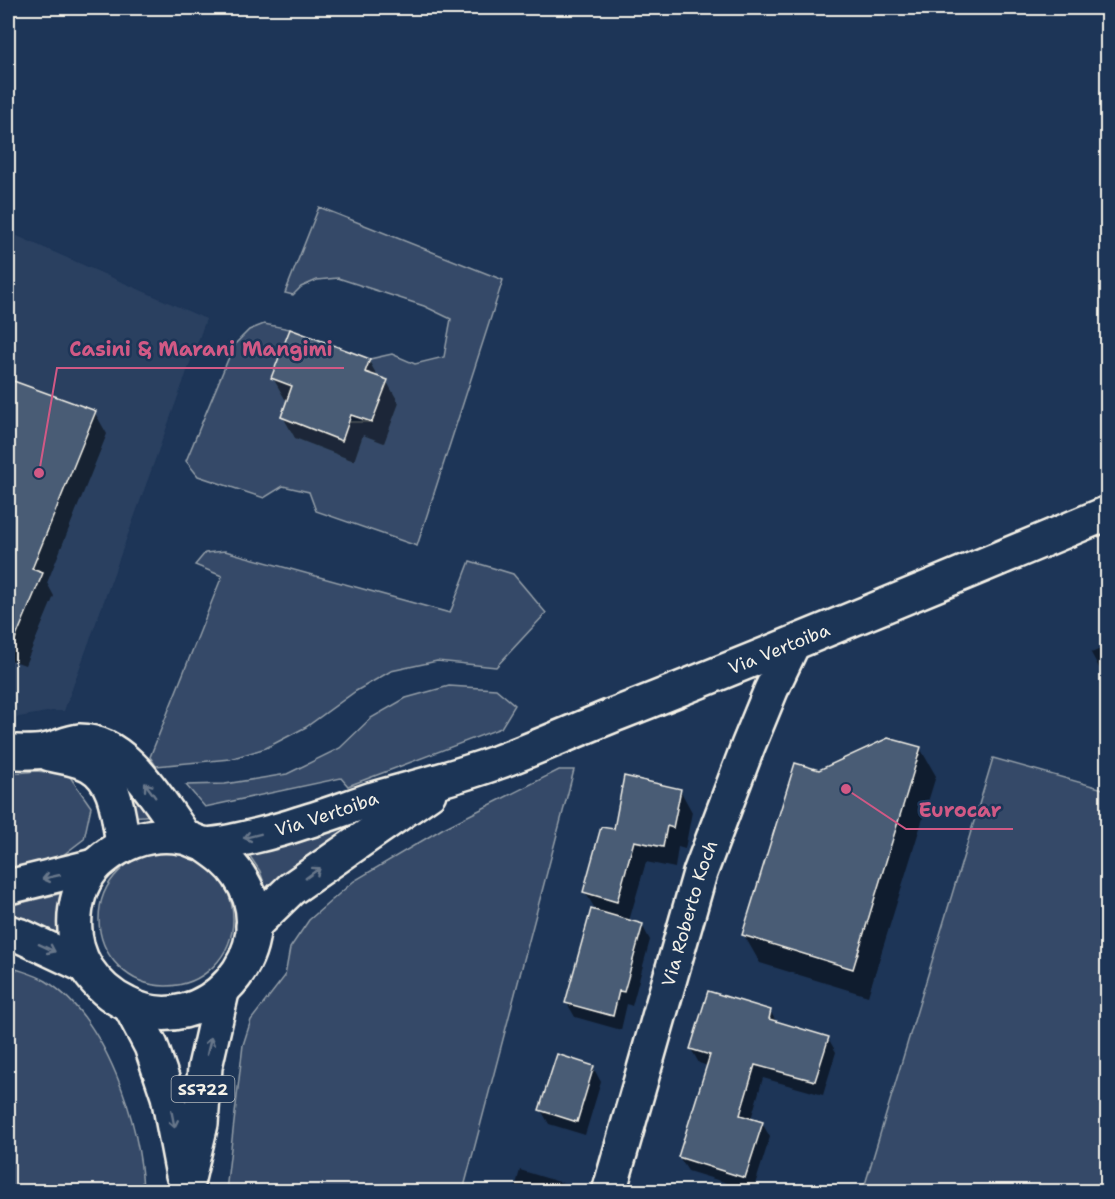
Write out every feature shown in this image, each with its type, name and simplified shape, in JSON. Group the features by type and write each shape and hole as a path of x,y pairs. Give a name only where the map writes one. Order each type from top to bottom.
{"main road":[{"name":"Via Vertoiba","path":"195,841 297,825 371,800 449,779 500,761 793,644 1107,513"},
{"name":"Via Roberto Koch","path":"609,1191 700,873 748,746 793,644"},
{"name":"Via Vertoiba","path":"42,752 79,741 101,745 119,754 195,841"},
{"name":"Via Vertoiba","path":"8,752 42,752 90,765 104,776 113,789 123,844"},
{"name":"Via Vertoiba","path":"254,926 291,889 449,779"},
{"name":"Via Vertoiba","path":"164,835 195,841 226,859 241,879 251,901 254,926 249,950 239,973 222,992 201,1005 178,1012 153,1012 130,1006 104,990 85,966 77,944 75,920 79,890 94,866 123,844 143,837 164,835"},
{"name":"Via Vertoiba","path":"8,886 94,866"},
{"name":"Via Vertoiba","path":"8,932 85,966"},
{"name":"SS722","path":"185,1189 201,1124 205,1067 222,992"},
{"name":"SS722","path":"130,1006 151,1046 168,1096 185,1189"}],"shaded area":[{"path":"319,207 503,280 417,546 316,511 309,492 283,486 264,498 198,476 186,461 234,345 249,330 264,324 290,329 292,385 281,417 341,441 348,422 372,422 387,381 365,372 370,359 392,354 415,364 444,357 451,319 424,306 338,278 317,280 301,287 293,295 285,293"},
{"path":"8,232 206,319 64,711 8,719"},
{"path":"225,551 450,613 470,561 513,574 546,613 496,667 437,661 391,671 356,691 306,727 266,748 230,759 156,766 150,757 222,576 195,565 205,553"},
{"path":"449,686 496,689 515,705 501,728 348,786 341,778 205,807 186,785 225,784 287,774 340,748 371,718 406,698"},
{"path":"993,758 1107,790 1107,1191 863,1191"},
{"path":"559,770 574,770 463,1191 226,1191 243,1045 251,1020 285,976 290,948 309,920 354,881 442,829"},
{"path":"36,771 68,774 91,807 84,839 63,855 8,870 8,774"},
{"path":"120,778 157,815 129,817"},
{"path":"385,813 268,895 260,871 247,852"},
{"path":"166,852 191,857 213,872 228,894 233,919 228,944 213,966 191,981 166,986 141,981 119,966 104,944 99,919 104,894 119,872 141,857"},
{"path":"63,893 57,918 61,941 8,919 8,906"},
{"path":"8,966 46,981 67,998 86,1020 103,1046 127,1105 141,1164 143,1191 8,1191"}],"building":[{"path":"290,329 370,359 365,372 388,380 372,422 351,415 342,441 281,417 292,386 271,378"},
{"path":"8,379 96,411 32,569 43,573 8,656"},
{"path":"888,738 921,747 853,969 742,935 795,763 819,770"},
{"path":"624,776 681,789 673,828 667,826 663,847 634,841 617,902 583,892 601,827 614,829"},
{"path":"591,909 643,924 624,992 619,991 613,1016 565,1003"},
{"path":"708,991 771,1010 769,1019 829,1037 815,1081 755,1065 740,1115 763,1122 745,1178 678,1157 710,1055 690,1049"},
{"path":"557,1054 594,1066 577,1122 539,1110"}],"place":[{"name":"Casini & Marani Mangimi","path":"39,473"},
{"name":"Eurocar","path":"846,789"}]}
